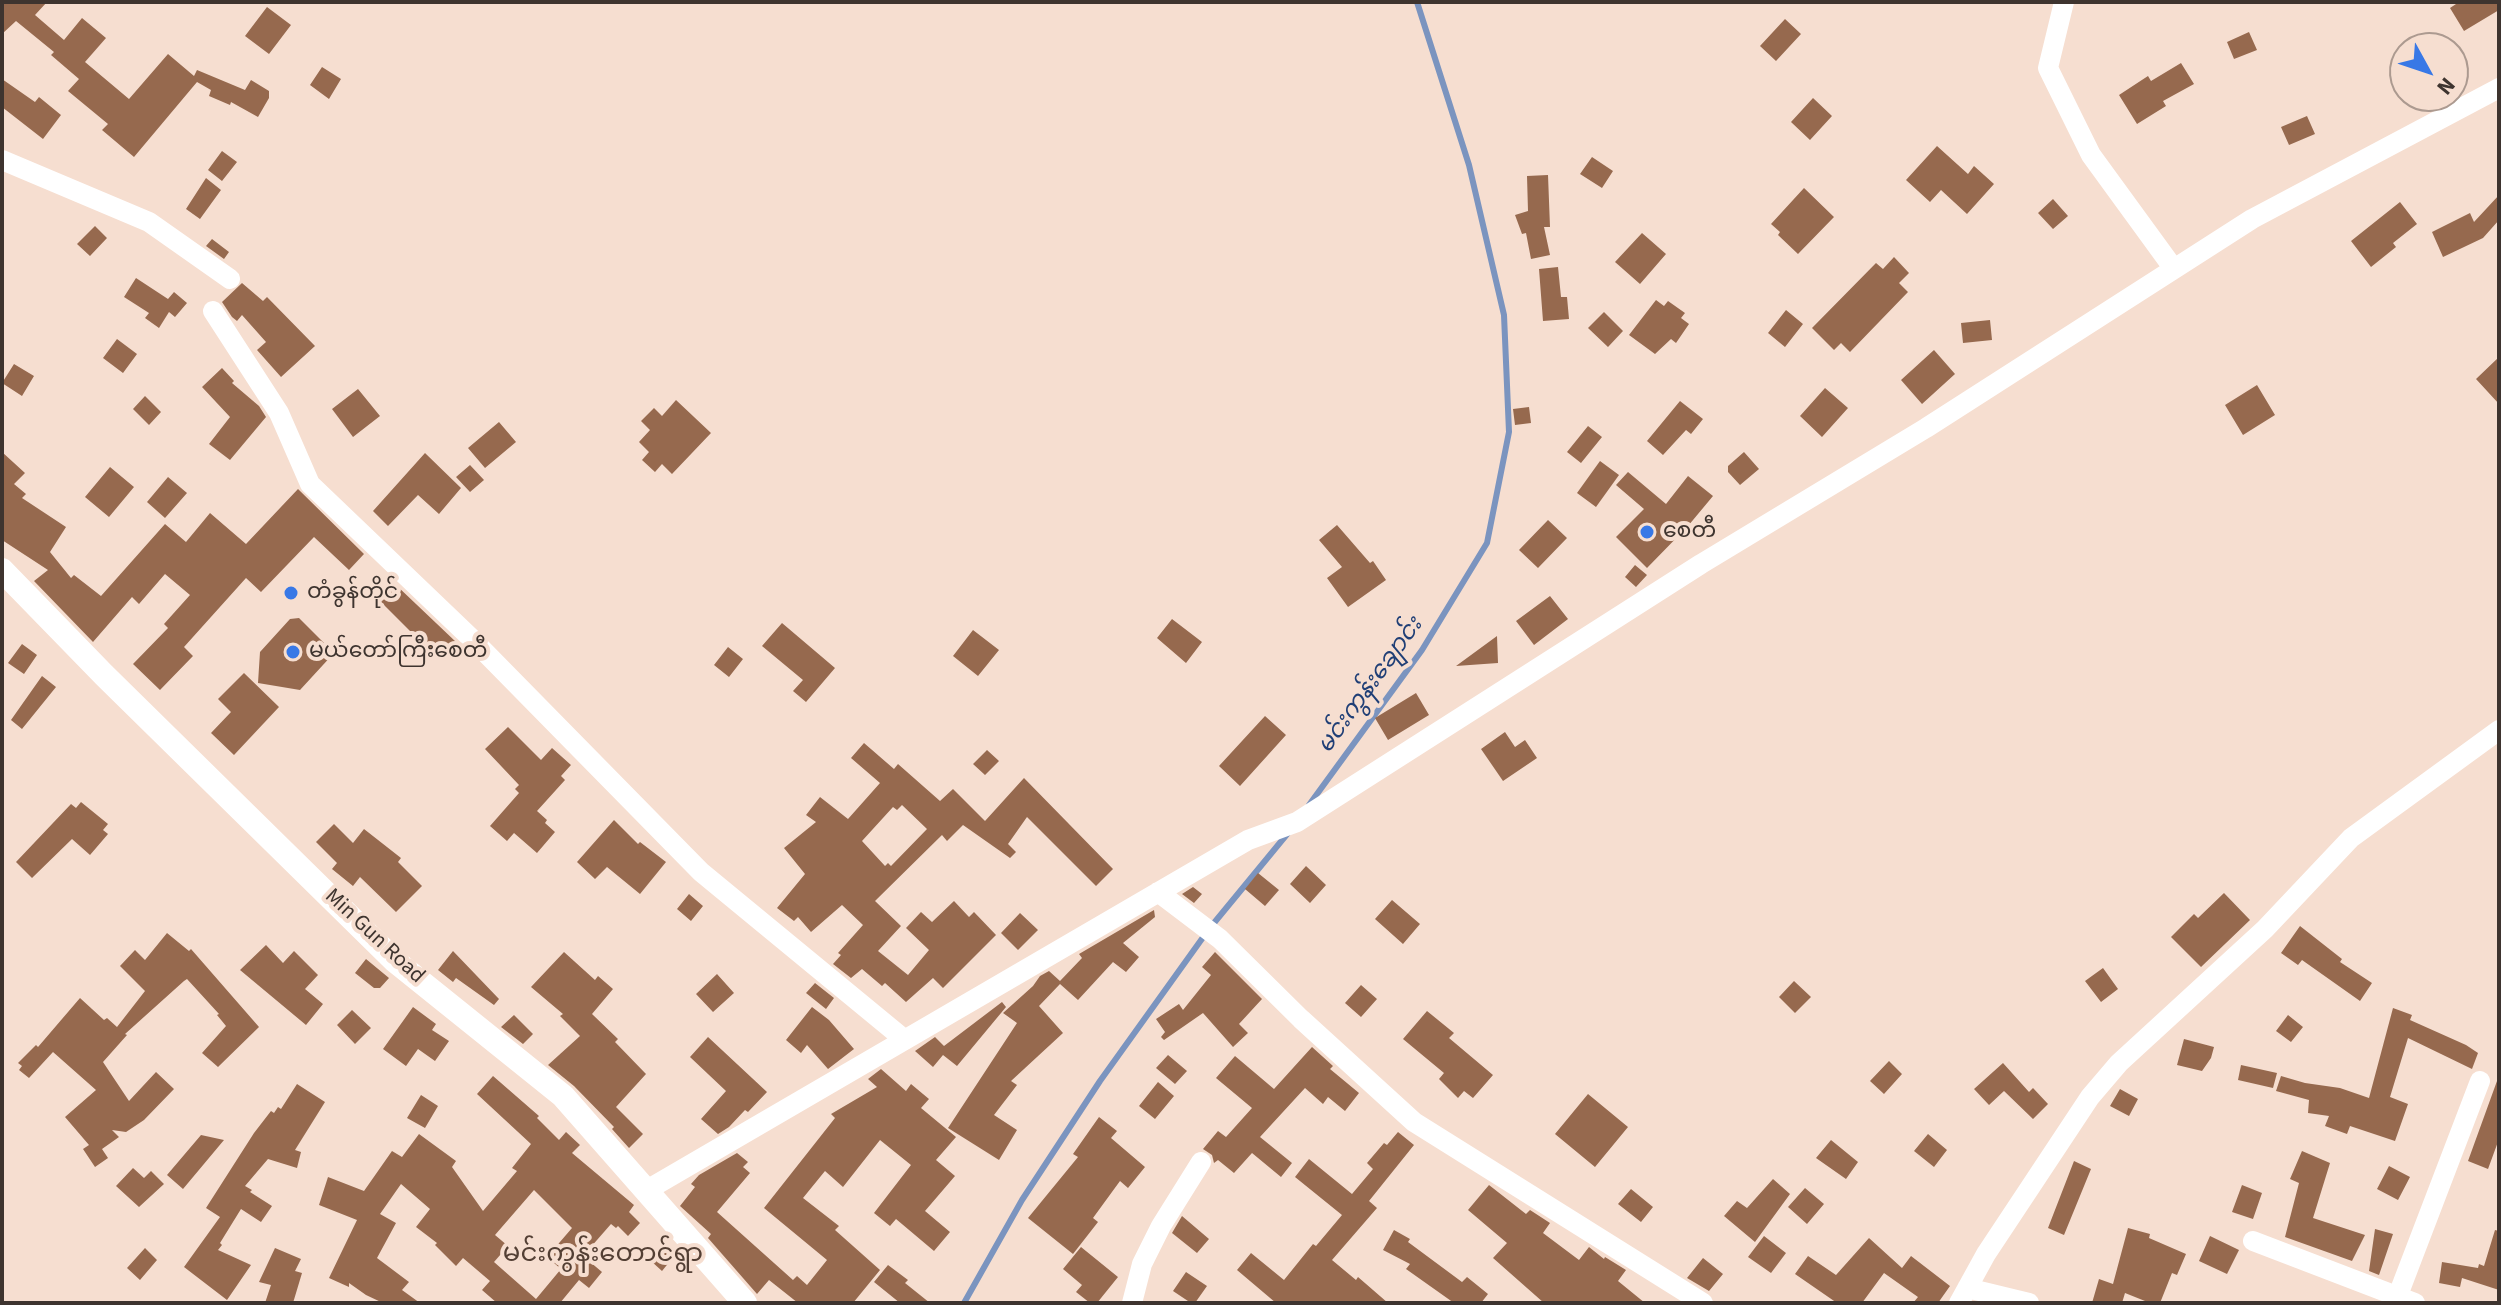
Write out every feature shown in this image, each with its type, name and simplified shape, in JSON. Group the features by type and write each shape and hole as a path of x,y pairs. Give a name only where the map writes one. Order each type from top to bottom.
{"street":[{"path":"2064,2 2048,68 2091,155 2174,269"},
{"path":"647,1190 1248,840 1297,822 1688,573 1926,428 2252,219 2499,88"},
{"path":"2,160 149,222 230,279"},
{"path":"213,311 279,413 310,484 472,639 701,872 905,1040"},
{"name":"Min Gun Road","path":"2,570 104,675 395,961 563,1096 745,1303"},
{"path":"2029,1303 1963,1295 1986,1254 2090,1097 2119,1063 2265,929 2351,838 2499,730"},
{"path":"1158,892 1220,939 1301,1019 1414,1122 1703,1303"},
{"path":"2253,1241 2402,1301 2480,1081"},
{"path":"1132,1303 1142,1264 1161,1226 1201,1162"}],"building":[{"path":"2,2 47,2 35,15 64,40 82,18 106,38 85,62 129,99 168,54 194,76 197,70 245,90 251,80 269,91 269,98 258,117 231,102 230,105 209,96 211,90 197,82 134,157 102,130 108,124 68,91 79,79 51,55 54,52 16,21 2,34"},
{"path":"2459,2 2499,2 2499,10 2464,31 2450,8"},
{"path":"267,7 291,25 269,54 245,36"},
{"path":"1785,19 1801,34 1776,61 1760,46"},
{"path":"2249,32 2257,50 2234,59 2227,42"},
{"path":"2181,63 2194,84 2163,101 2166,106 2137,124 2119,95 2148,76 2151,81"},
{"path":"322,67 341,79 329,99 310,85"},
{"path":"2,79 35,102 39,97 61,115 43,139 2,107"},
{"path":"1813,98 1832,116 1810,140 1791,122"},
{"path":"2307,116 2315,134 2289,145 2281,127"},
{"path":"1937,146 1968,174 1974,166 1994,184 1967,214 1941,190 1930,202 1906,180"},
{"path":"222,151 237,162 222,181 208,170"},
{"path":"1592,157 1613,171 1602,188 1580,174"},
{"path":"1548,175 1550,227 1544,227 1550,255 1531,259 1526,233 1522,234 1515,215 1528,211 1527,176"},
{"path":"206,178 221,190 200,219 186,209"},
{"path":"1804,188 1834,217 1798,254 1771,224"},
{"path":"2499,195 2499,220 2483,238 2443,257 2432,232 2470,213 2474,222"},
{"path":"2053,199 2068,216 2053,229 2038,213"},
{"path":"2400,202 2417,224 2393,243 2396,247 2371,267 2351,241"},
{"path":"95,226 107,238 90,256 77,244"},
{"path":"1642,233 1666,254 1640,284 1615,262"},
{"path":"212,239 229,252 224,259 206,246"},
{"path":"1894,257 1909,273 1899,283 1908,292 1850,352 1841,343 1834,350 1812,328 1876,263 1883,269"},
{"path":"1558,267 1561,297 1567,297 1569,319 1543,321 1539,269"},
{"path":"136,278 168,299 174,292 187,303 175,317 169,312 159,328 145,318 149,313 124,297"},
{"path":"242,283 263,301 267,297 315,346 281,377 257,350 266,342 242,315 237,321 232,317 222,302"},
{"path":"1656,300 1664,306 1668,301 1685,313 1681,318 1689,324 1676,343 1671,339 1655,354 1629,335"},
{"path":"1786,310 1803,324 1785,347 1768,333"},
{"path":"1604,312 1623,331 1608,347 1588,328"},
{"path":"1990,320 1992,340 1963,343 1961,323"},
{"path":"117,339 137,354 123,373 103,358"},
{"path":"1934,350 1955,374 1922,404 1901,380"},
{"path":"2499,357 2499,404 2476,379"},
{"path":"14,364 34,376 22,396 2,383"},
{"path":"222,368 234,381 232,383 259,406 266,417 230,460 209,444 230,417 202,387"},
{"path":"2257,385 2275,415 2243,435 2225,405"},
{"path":"1825,388 1848,408 1822,437 1800,416"},
{"path":"358,389 380,416 353,437 332,409"},
{"path":"145,396 161,412 149,425 133,409"},
{"path":"676,400 711,433 672,474 662,464 655,472 642,460 649,452 639,442 650,430 641,421 654,408 662,416"},
{"path":"1680,401 1703,419 1691,434 1686,430 1663,455 1647,441"},
{"path":"1529,407 1531,423 1515,425 1513,409"},
{"path":"499,422 516,442 485,468 468,448"},
{"path":"1588,426 1602,437 1581,463 1567,452"},
{"path":"2,452 25,473 14,484 26,494 22,498 66,527 50,552 71,578 74,575 101,596 165,524 186,542 210,513 246,544 298,489 364,554 349,570 314,537 261,592 246,578 184,647 193,656 160,690 133,664 168,628 164,624 190,595 165,574 139,604 132,597 93,642 34,581 48,570 2,540"},
{"path":"1744,452 1759,469 1740,485 1728,472 1728,466"},
{"path":"425,453 461,488 439,514 418,495 388,526 373,511"},
{"path":"1600,461 1619,475 1596,507 1577,493"},
{"path":"470,465 484,480 470,492 456,477"},
{"path":"110,467 134,487 109,517 85,497"},
{"path":"1628,472 1666,504 1688,476 1713,496 1647,568 1616,537 1644,509 1616,485"},
{"path":"168,477 187,493 165,518 147,502"},
{"path":"1548,520 1567,538 1538,568 1519,550"},
{"path":"1337,525 1370,563 1373,561 1386,580 1348,607 1327,578 1342,567 1319,540"},
{"path":"1635,565 1647,575 1636,587 1625,577"},
{"path":"396,585 456,642 438,659 380,601"},
{"path":"1550,596 1568,619 1534,645 1516,621"},
{"path":"299,618 334,653 300,690 258,683 260,652 290,619"},
{"path":"1172,619 1202,642 1186,663 1157,638"},
{"path":"782,623 835,668 806,702 793,691 803,680 762,646"},
{"path":"973,630 999,650 978,676 953,656"},
{"path":"1497,636 1498,663 1456,666"},
{"path":"22,644 37,655 24,674 8,663"},
{"path":"728,647 743,659 729,677 714,665"},
{"path":"244,673 279,707 234,755 211,733 231,712 218,699"},
{"path":"42,676 56,687 22,729 11,720"},
{"path":"1416,693 1429,715 1388,740 1375,718"},
{"path":"1265,716 1286,735 1240,786 1219,766"},
{"path":"508,727 541,760 552,748 571,765 561,776 565,780 537,811 555,832 537,853 514,833 507,841 490,826 519,793 515,789 519,785 485,749"},
{"path":"1505,732 1515,747 1525,740 1537,758 1503,781 1481,749"},
{"path":"864,743 894,769 898,764 940,801 953,789 985,821 1024,778 1113,869 1096,886 1027,817 1008,844 1016,852 1010,858 963,825 947,841 942,835 875,901 901,926 878,951 908,975 929,950 906,928 921,912 932,922 954,901 969,917 974,912 996,935 943,988 933,978 906,1002 885,983 882,986 862,969 851,978 833,964 841,955 838,953 863,925 842,905 811,932 798,917 794,921 777,908 805,874 784,848 816,822 806,815 820,797 848,819 880,783 851,758","holes":["902,805 927,829 891,866 888,863 885,866 862,841 893,807 897,810"]},
{"path":"987,750 999,761 985,775 973,764"},
{"path":"81,802 108,824 103,830 108,834 90,855 72,839 32,878 16,862 71,804 76,808"},
{"path":"614,820 638,844 640,842 666,862 640,894 607,867 595,879 577,862"},
{"path":"334,824 353,843 364,829 401,858 398,862 422,886 396,912 360,877 353,886 332,869 337,863 316,842"},
{"path":"1306,866 1326,885 1310,903 1290,884"},
{"path":"1258,873 1279,890 1265,906 1245,889"},
{"path":"1193,887 1202,894 1194,903 1182,894"},
{"path":"2224,893 2250,920 2201,967 2171,937 2194,914 2198,918"},
{"path":"689,894 703,906 691,921 677,909"},
{"path":"1392,900 1420,924 1403,944 1375,919"},
{"path":"1154,910 1155,917 1123,943 1139,957 1126,972 1113,962 1078,1000 1060,984 1039,1006 1063,1033 1011,1081 1017,1085 994,1115 1017,1130 999,1160 948,1128 1017,1023 1003,1013 1040,976 1049,971 1060,981 1082,958 1079,954"},
{"path":"1020,913 1038,930 1018,950 1001,933"},
{"path":"2300,926 2342,959 2340,962 2372,983 2360,1001 2302,960 2298,965 2281,953"},
{"path":"167,933 189,951 191,949 259,1027 218,1067 202,1053 226,1026 187,979 184,981 125,1034 103,1062 129,1101 156,1072 174,1089 144,1120 126,1132 112,1130 119,1137 102,1149 108,1158 95,1167 83,1149 89,1145 65,1117 96,1090 53,1052 29,1078 19,1070 22,1066 18,1063 36,1045 38,1047 80,998 104,1020 107,1018 117,1027 145,991 120,966 135,950 145,960"},
{"path":"266,945 283,963 294,951 318,975 305,989 323,1004 306,1025 240,970"},
{"path":"453,951 499,999 494,1005 456,978 453,982 438,970"},
{"path":"564,952 595,980 598,976 613,989 592,1014 618,1039 615,1042 646,1074 616,1107 643,1134 629,1148 612,1129 614,1127 574,1086 548,1065 580,1036 560,1016 563,1014 531,987"},
{"path":"1215,952 1262,999 1239,1024 1248,1033 1233,1047 1203,1013 1164,1040 1161,1037 1165,1032 1156,1019 1179,1004 1183,1010 1211,975 1202,967"},
{"path":"366,959 389,978 380,988 374,988 355,973"},
{"path":"2103,968 2118,989 2101,1002 2085,981"},
{"path":"717,974 734,993 713,1012 696,994"},
{"path":"1794,981 1811,997 1795,1013 1779,997"},
{"path":"815,983 834,998 826,1009 806,993"},
{"path":"1361,985 1377,999 1361,1017 1345,1003"},
{"path":"1002,1002 1006,1007 957,1066 943,1055 933,1067 915,1051 935,1037 944,1046"},
{"path":"413,1007 436,1024 432,1030 449,1041 435,1061 418,1049 406,1066 383,1049"},
{"path":"812,1007 829,1020 854,1049 828,1069 807,1045 801,1053 786,1040"},
{"path":"2393,1008 2412,1015 2410,1020 2478,1053 2472,1069 2408,1038 2390,1097 2408,1104 2395,1141 2350,1126 2347,1134 2325,1126 2329,1116 2308,1113 2309,1100 2276,1091 2281,1076 2340,1088 2369,1098"},
{"path":"352,1010 371,1028 355,1044 337,1025"},
{"path":"1427,1011 1454,1033 1449,1038 1493,1075 1473,1098 1464,1091 1458,1098 1439,1079 1444,1073 1403,1039"},
{"path":"514,1015 533,1034 523,1044 501,1027"},
{"path":"2288,1015 2303,1027 2291,1042 2276,1031"},
{"path":"708,1037 767,1092 748,1112 745,1110 718,1134 701,1119 726,1091 690,1057"},
{"path":"2184,1039 2214,1047 2202,1071 2177,1065"},
{"path":"1312,1047 1333,1066 1330,1069 1359,1093 1345,1111 1328,1097 1323,1104 1305,1088 1260,1137 1292,1163 1281,1177 1252,1153 1234,1173 1218,1160 1214,1163 1212,1155 1203,1149 1218,1131 1226,1137 1252,1108 1216,1078 1235,1056 1274,1089"},
{"path":"1168,1055 1187,1071 1175,1084 1156,1068"},
{"path":"1889,1061 1902,1074 1884,1094 1870,1081"},
{"path":"2003,1063 2029,1092 2033,1088 2048,1104 2033,1119 2004,1091 1989,1105 1974,1089"},
{"path":"2241,1065 2277,1073 2273,1088 2238,1080"},
{"path":"881,1069 906,1091 911,1084 929,1099 921,1108 956,1137 936,1160 955,1176 925,1211 950,1232 934,1251 896,1219 890,1226 874,1213 911,1165 880,1140 843,1187 825,1171 803,1198 839,1226 835,1230 880,1270 853,1303 798,1303 769,1280 757,1294 708,1238 711,1234 680,1206 695,1187 691,1184 699,1175 737,1153 748,1162 743,1167 750,1173 717,1212 793,1280 797,1276 807,1285 827,1260 764,1208 835,1118 831,1114 877,1087 868,1079"},
{"path":"493,1076 539,1116 537,1118 559,1140 566,1132 580,1145 572,1153 634,1205 629,1212 640,1223 628,1236 618,1226 616,1228 611,1224 583,1256 602,1272 589,1288 579,1280 560,1303 497,1303 482,1290 490,1281 463,1258 456,1266 435,1245 437,1243 416,1227 430,1209 401,1184 380,1214 396,1223 377,1258 409,1282 402,1290 420,1303 383,1303 349,1283 349,1287 329,1278 357,1220 319,1205 328,1177 364,1191 392,1151 402,1157 419,1134 456,1161 452,1167 483,1211 517,1171 512,1168 531,1144 477,1094","holes":["534,1190 572,1228 547,1257 561,1269 536,1299 494,1262 508,1246 495,1235"]},
{"path":"2497,1081 2499,1139 2488,1169 2468,1161"},
{"path":"1158,1082 1174,1096 1155,1119 1139,1106"},
{"path":"297,1084 325,1102 295,1150 301,1152 297,1168 268,1159 245,1186 272,1206 261,1222 241,1209 220,1243 222,1245 218,1250 251,1265 227,1300 184,1267 220,1217 206,1208 254,1133 271,1111 274,1113 278,1107 281,1109"},
{"path":"2120,1089 2138,1099 2129,1116 2110,1106"},
{"path":"1588,1094 1628,1127 1595,1167 1555,1134"},
{"path":"421,1095 438,1106 425,1128 407,1118"},
{"path":"1099,1117 1117,1131 1111,1138 1145,1167 1128,1188 1120,1181 1093,1218 1098,1222 1073,1254 1028,1218 1078,1157 1073,1154"},
{"path":"1398,1132 1414,1145 1369,1201 1377,1208 1332,1260 1388,1303 1276,1303 1237,1270 1251,1253 1284,1280 1342,1215 1295,1177 1309,1159 1352,1194 1373,1169 1367,1163"},
{"path":"1928,1134 1947,1150 1934,1167 1914,1151"},
{"path":"201,1135 224,1140 183,1189 167,1175"},
{"path":"1831,1140 1858,1162 1846,1179 1816,1158"},
{"path":"2302,1151 2330,1163 2313,1218 2365,1235 2352,1261 2285,1237 2299,1183 2290,1179"},
{"path":"2074,1161 2091,1169 2064,1235 2048,1228"},
{"path":"2389,1166 2410,1177 2398,1200 2377,1189"},
{"path":"133,1168 144,1178 151,1171 164,1184 139,1207 116,1186"},
{"path":"1773,1179 1790,1194 1755,1242 1724,1216 1737,1201 1747,1208"},
{"path":"1489,1185 1526,1214 1530,1210 1550,1223 1543,1233 1579,1260 1589,1247 1626,1270 1618,1281 1645,1303 1544,1303 1493,1258 1507,1243 1468,1210"},
{"path":"2242,1185 2262,1193 2253,1219 2232,1212"},
{"path":"1805,1188 1824,1204 1807,1224 1788,1207"},
{"path":"1631,1189 1653,1207 1641,1222 1618,1204"},
{"path":"1182,1216 1209,1239 1197,1253 1172,1233"},
{"path":"2128,1228 2150,1234 2149,1238 2186,1254 2177,1275 2172,1273 2160,1303 2150,1303 2125,1293 2122,1303 2092,1303 2099,1279 2113,1284"},
{"path":"2375,1229 2393,1234 2379,1275 2369,1271"},
{"path":"1394,1230 1410,1239 1408,1242 1462,1282 1467,1277 1488,1294 1481,1303 1454,1303 1406,1269 1410,1264 1383,1250"},
{"path":"2495,1230 2499,1231 2499,1290 2462,1278 2460,1287 2439,1283 2442,1262 2478,1268 2479,1264 2484,1266"},
{"path":"1764,1236 1786,1253 1771,1273 1748,1257"},
{"path":"2210,1236 2239,1250 2227,1274 2199,1261"},
{"path":"1869,1238 1902,1268 1911,1256 1950,1286 1938,1303 1913,1303 1918,1297 1884,1273 1862,1303 1837,1303 1795,1274 1808,1256 1836,1275"},
{"path":"663,1245 675,1255 662,1271 651,1261"},
{"path":"1081,1247 1118,1277 1097,1303 1090,1303 1076,1292 1082,1285 1063,1269"},
{"path":"145,1248 157,1260 140,1280 127,1268"},
{"path":"275,1248 301,1259 295,1271 302,1273 293,1303 265,1303 271,1285 259,1282"},
{"path":"1703,1258 1723,1274 1709,1291 1687,1278"},
{"path":"888,1265 930,1303 900,1303 874,1282"},
{"path":"1186,1272 1207,1286 1195,1303 1173,1291"}],"waterway":[{"name":"မင်းကွန်းချောင်း","path":"1309,805 1422,650 1487,543 1509,432 1504,315 1469,165 1417,2"},
{"name":"မင်းကွန်းချောင်း","path":"964,1303 1022,1200 1100,1081 1209,929 1288,833"}],"place":[{"name":"စေတီ","path":"1647,532"},
{"name":"တံခွန်တိုင်","path":"291,593"},
{"name":"မယ်တော်ကြီးစေတီ","path":"293,652"}],"district":[{"name":"မင်းကွန်းတောင်ရွာ","path":"603,1255"}]}
